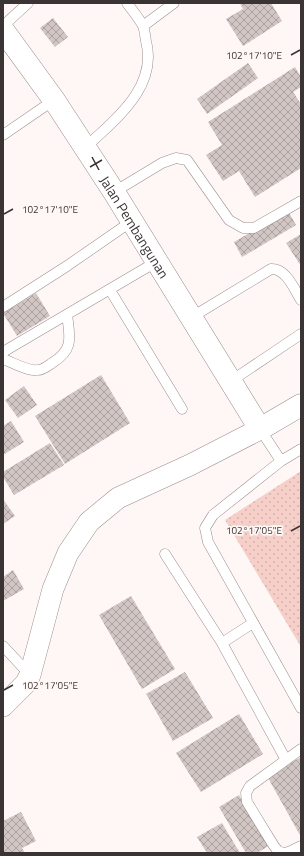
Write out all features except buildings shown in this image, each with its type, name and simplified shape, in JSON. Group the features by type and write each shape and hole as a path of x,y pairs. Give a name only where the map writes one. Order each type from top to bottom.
{"main road":[{"name":"Jalan Pembangunan","path":"3,30 54,100 114,192 260,429"},
{"path":"260,429 301,405"}],"street":[{"path":"3,706 26,683 30,675 53,588 68,553 89,522 118,498 190,465 260,429"}],"lane":[{"path":"3,26 28,3"},
{"path":"85,148 128,106 141,88 148,68 149,50 143,26 127,3"},
{"path":"143,26 174,3"},
{"path":"3,135 54,100"},
{"path":"114,192 162,162 176,158 187,160 229,220 243,228 254,228 301,201"},
{"path":"3,307 67,266 132,221"},
{"path":"3,352 156,262"},
{"path":"192,317 271,269 276,268 288,278 301,300"},
{"path":"110,290 182,409"},
{"path":"3,358 27,368 38,370 60,358 68,350 70,337 67,315"},
{"path":"231,381 301,334"},
{"path":"260,429 281,462"},
{"path":"301,449 281,462 213,515 205,528 208,542 301,708"},
{"path":"165,554 222,643 286,760"},
{"path":"222,643 253,623"},
{"path":"3,646 30,675"},
{"path":"301,749 250,786 246,793 248,802 278,851 284,853 301,846"}],"shaded area":[{"path":"301,471 301,647 225,520"}]}
